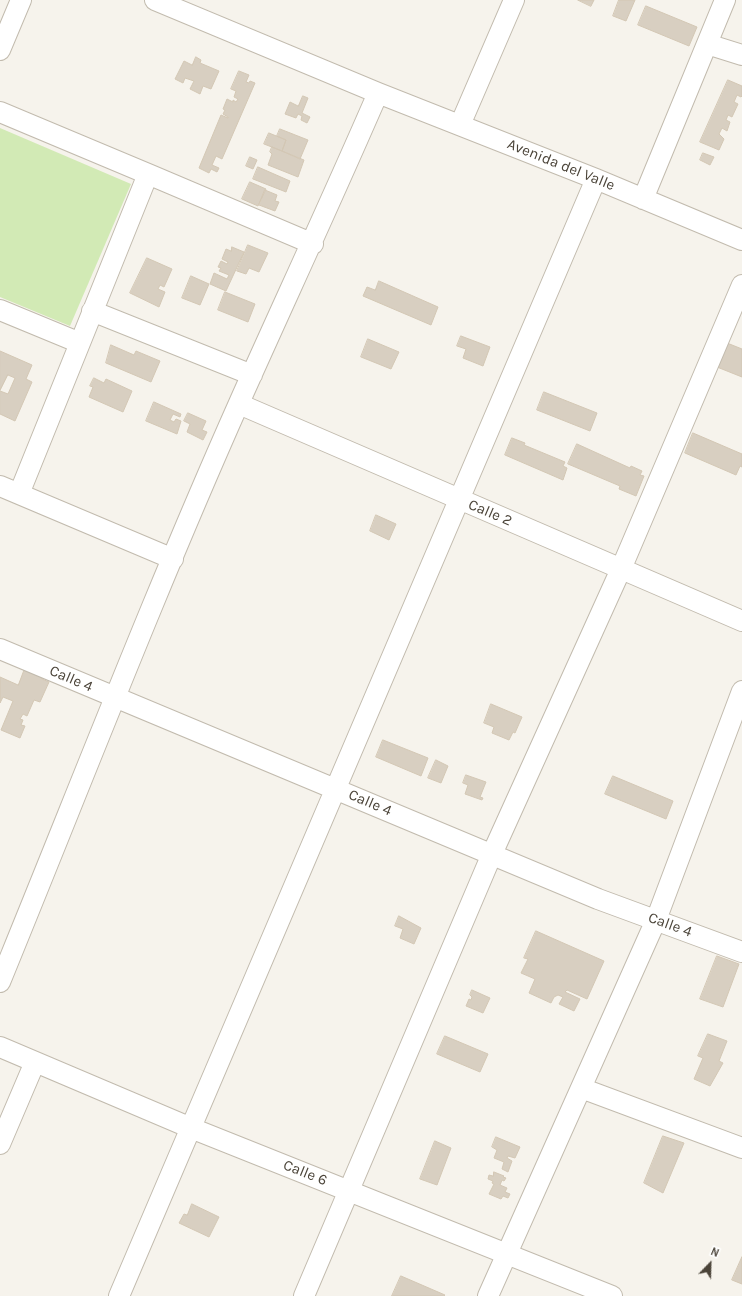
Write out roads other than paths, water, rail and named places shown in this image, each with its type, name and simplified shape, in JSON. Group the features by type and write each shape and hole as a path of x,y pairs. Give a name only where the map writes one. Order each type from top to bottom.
{"street":[{"path":"0,50 21,0"},
{"name":"Avenida del Valle","path":"155,0 378,93 596,179 742,240"},
{"path":"460,125 514,0"},
{"path":"643,199 725,0"},
{"path":"707,44 742,55"},
{"path":"0,982 173,559 239,404 313,244 378,93"},
{"path":"0,112 313,244"},
{"path":"18,494 148,174"},
{"path":"119,1296 337,789 596,179"},
{"path":"304,1296 350,1191 492,854 621,569 742,285"},
{"path":"0,310 80,343"},
{"path":"92,311 252,375"},
{"name":"Calle 2","path":"239,404 742,621"},
{"path":"0,486 173,559"},
{"name":"Calle 4","path":"0,649 598,899 742,952"},
{"path":"488,1296 656,920 742,691"},
{"name":"Calle 6","path":"0,1047 190,1128 612,1296"},
{"path":"0,1144 35,1062"},
{"path":"581,1088 742,1148"}]}
